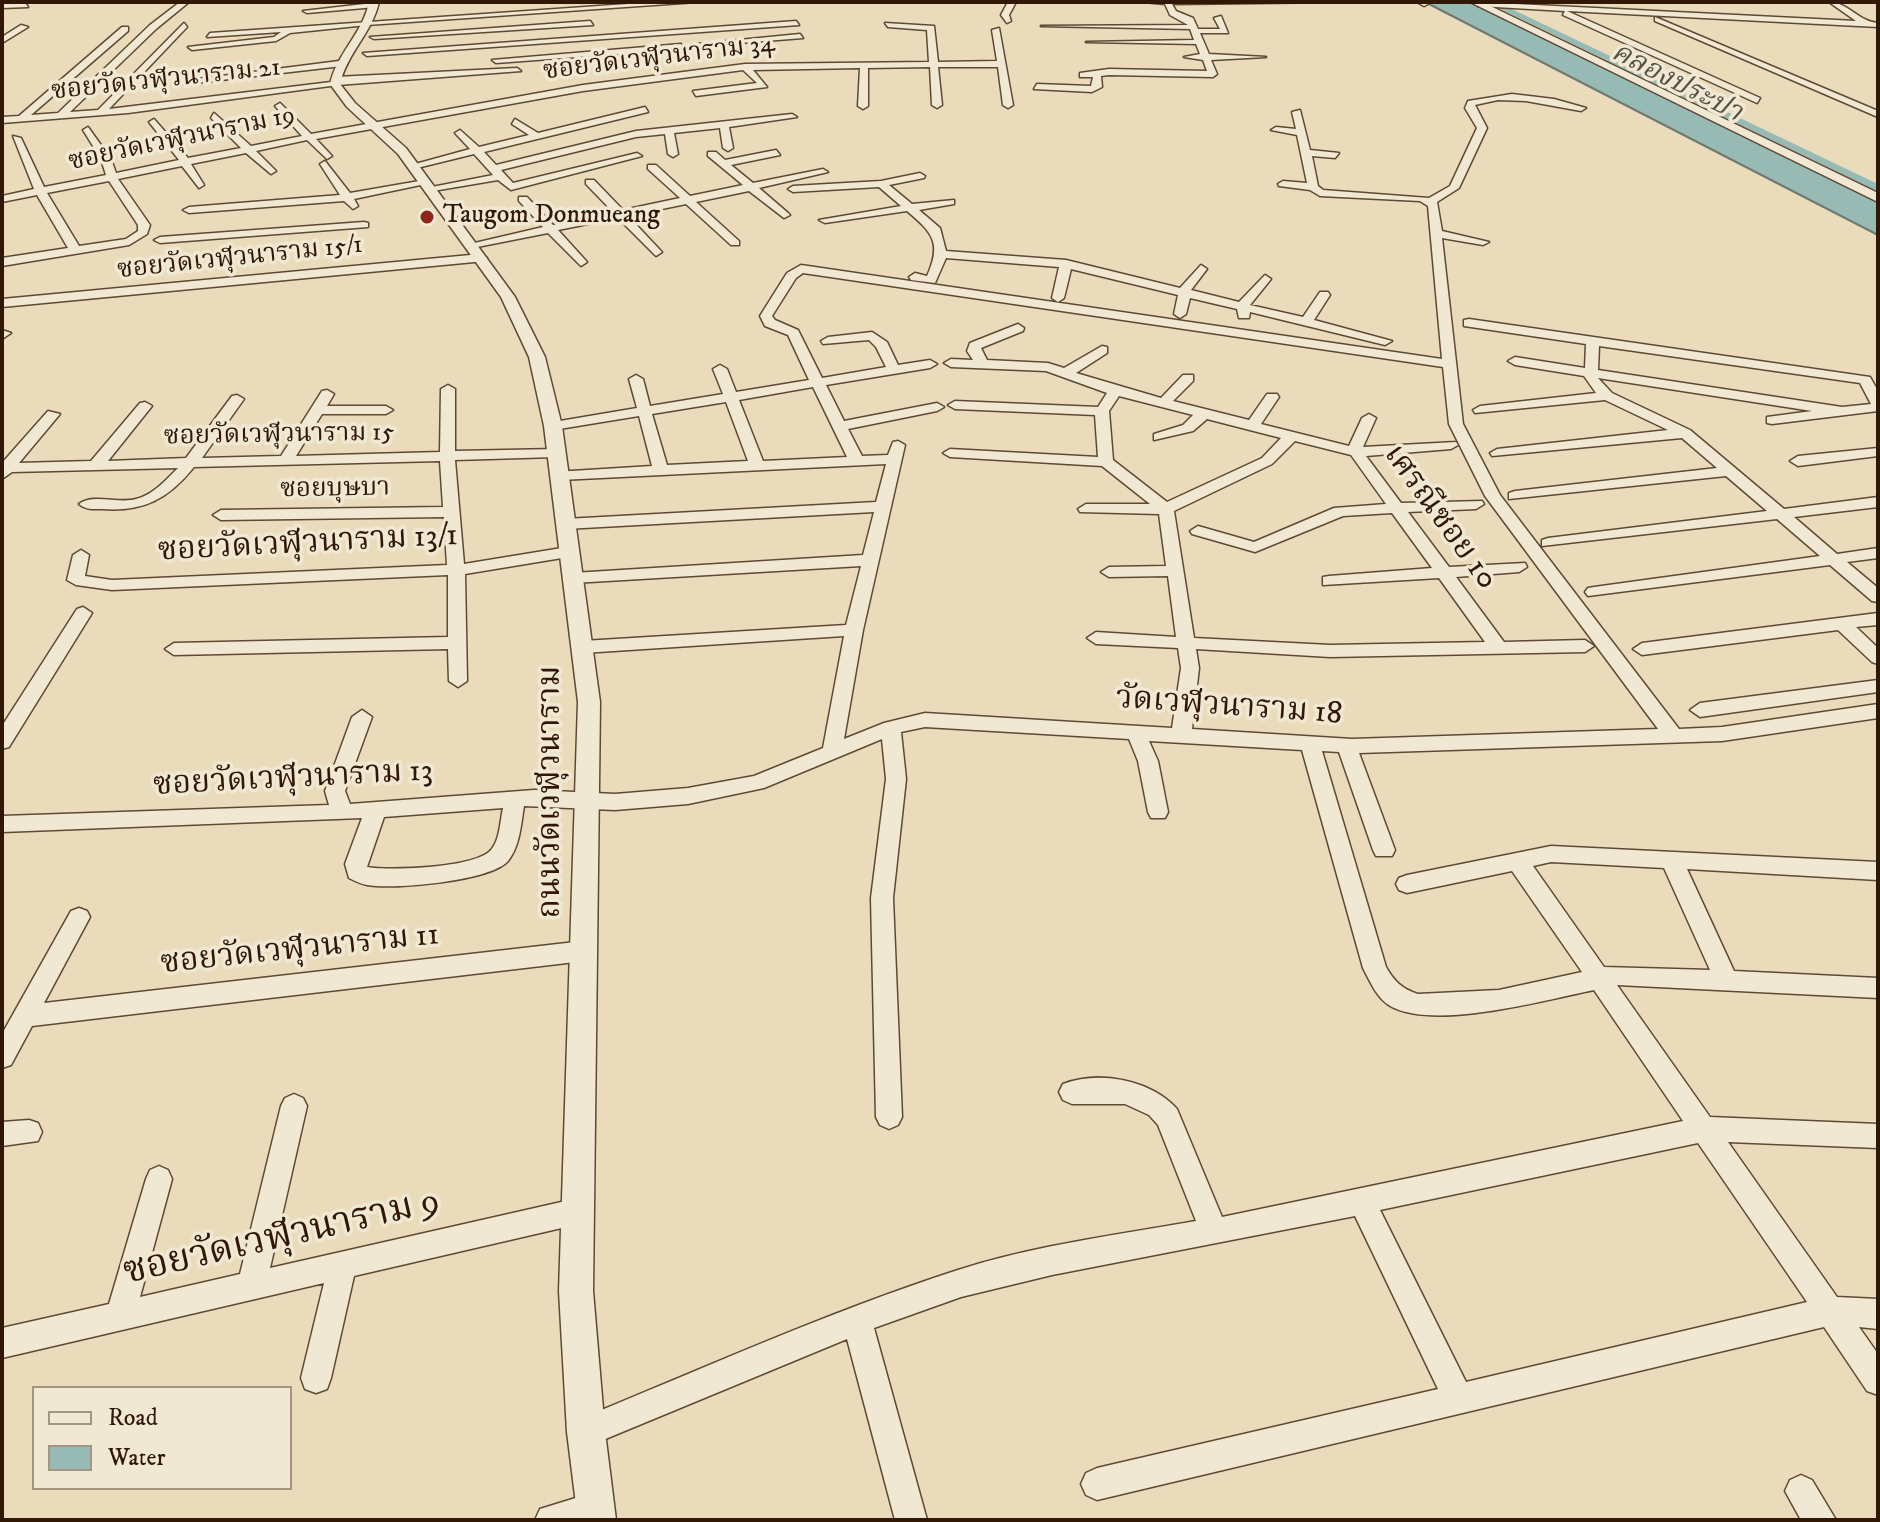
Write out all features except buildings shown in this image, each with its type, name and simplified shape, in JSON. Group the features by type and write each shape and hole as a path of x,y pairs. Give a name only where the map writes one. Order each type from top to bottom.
{"street":[{"path":"61,115 153,27 185,2"},
{"path":"192,47 276,39 289,31 372,17 693,2"},
{"path":"1007,21 1005,15 1012,2"},
{"path":"1147,2 1336,2"},
{"path":"1618,2 1878,114"},
{"path":"1650,2 1684,16"},
{"path":"1833,2 1867,25"},
{"path":"1083,75 1153,69 1213,74 1194,29 1186,17 1173,13 1168,3"},
{"path":"1479,4 1878,25"},
{"path":"1479,4 1878,198"},
{"path":"2,6 25,5"},
{"path":"1539,7 1552,19"},
{"path":"1555,8 1757,100"},
{"path":"307,11 493,29 604,22"},
{"path":"341,76 372,17"},
{"path":"684,17 690,44"},
{"path":"1045,26 1225,31 1218,18"},
{"path":"367,53 796,23"},
{"path":"101,112 184,25"},
{"path":"888,25 931,28 937,105"},
{"path":"2,41 24,27"},
{"path":"210,35 285,27 291,29 289,31"},
{"path":"22,118 125,29"},
{"path":"485,74 493,29"},
{"path":"996,30 1008,105"},
{"path":"486,59 800,36"},
{"path":"1090,42 1200,42"},
{"path":"617,50 664,54 690,44"},
{"path":"617,50 621,62"},
{"path":"735,70 759,55"},
{"path":"1188,57 1262,57"},
{"path":"341,76 403,64"},
{"name":"ซอยวัดเวฬุวนาราม 34","path":"372,124 554,92 745,67 1001,64"},
{"path":"863,106 864,65"},
{"path":"206,67 208,79"},
{"path":"696,93 764,85 745,67"},
{"path":"178,82 341,76 417,78 529,71"},
{"name":"ซอยวัดเวฬุวนาราม 21","path":"2,120 101,112 341,76"},
{"name":"ถนนวัดเวฬุวนาราม","path":"341,76 372,124 423,180 476,252 530,336 553,426 589,702 576,1291 586,1432 596,1514"},
{"path":"1037,87 1092,89 1097,87 1097,76"},
{"path":"1283,184 1313,187 1320,193 1431,201 1454,188 1482,128 1470,108 1471,103 1488,99 1536,99 1556,100 1581,108"},
{"path":"423,180 458,158 639,111 613,104"},
{"path":"160,240 367,229 326,160 280,106"},
{"path":"1297,112 1301,132 1321,154 1313,187"},
{"path":"567,113 586,125"},
{"path":"214,116 271,171"},
{"path":"189,210 256,200 348,198 423,180 499,172 669,129 792,117"},
{"path":"773,119 776,130"},
{"path":"154,122 178,150 183,163 199,185"},
{"path":"515,122 538,137"},
{"path":"724,123 728,148"},
{"name":"ซอยวัดเวฬุวนาราม 19","path":"2,199 372,124"},
{"path":"669,129 673,154"},
{"path":"2,262 129,242 143,232 144,225 112,177 106,159 88,130"},
{"path":"1276,130 1301,132"},
{"path":"460,133 511,187 637,156"},
{"path":"16,138 41,192 76,251"},
{"path":"724,163 776,153"},
{"path":"712,154 784,215"},
{"path":"652,167 735,243"},
{"name":"ซอยวัดเวฬุวนาราม 15/1","path":"2,303 476,252 552,228 823,172"},
{"path":"793,189 881,184 920,176"},
{"path":"590,182 656,252"},
{"path":"808,262 931,280 942,254 934,228 881,184"},
{"path":"523,199 581,262"},
{"path":"1431,201 1456,424 1493,496 1674,736"},
{"path":"825,220 950,202"},
{"path":"210,237 225,207"},
{"path":"1437,234 1483,242"},
{"path":"942,254 1066,264 1185,290 1449,359"},
{"path":"996,273 1001,259"},
{"path":"1058,298 1066,264"},
{"path":"857,461 793,333 770,323 766,316 791,276 801,269 1449,359"},
{"path":"1180,314 1185,290 1201,269"},
{"path":"1113,306 1126,277"},
{"path":"1245,323 1243,305 1265,279"},
{"path":"1305,323 1324,295"},
{"path":"1469,323 1865,380 1878,405 1772,420"},
{"path":"982,363 974,351 975,346 1018,328"},
{"path":"828,341 872,336 882,345 894,370"},
{"path":"1593,341 1591,379 1607,396 1685,433 1878,597"},
{"path":"1068,372 1102,350"},
{"path":"1515,361 1841,411"},
{"path":"951,363 1048,367 1115,391 1356,452 1451,445"},
{"path":"553,426 930,364"},
{"path":"720,369 757,464"},
{"path":"1163,404 1188,378"},
{"path":"636,379 660,469"},
{"path":"448,389 447,457 456,570 458,681"},
{"path":"1106,462 1102,411 1115,391"},
{"path":"286,460 327,394"},
{"path":"1480,410 1607,396"},
{"path":"1252,426 1272,397"},
{"path":"87,504 145,502 167,487 207,444 237,399"},
{"path":"955,405 1102,411"},
{"path":"96,465 145,406"},
{"path":"839,426 937,407"},
{"path":"318,410 386,410"},
{"path":"4,470 53,414"},
{"path":"1159,437 1188,428 1203,414"},
{"name":"เศรณีซอย 10","path":"1369,418 1356,441 1356,452 1401,509 1498,647"},
{"path":"1497,453 1685,433"},
{"path":"1086,509 1166,509 1267,461 1291,436"},
{"name":"ซอยวัดเวฬุวนาราม 15","path":"4,470 189,462 447,457 660,469 857,461 895,452 881,507"},
{"path":"1798,461 1878,452"},
{"path":"950,453 1106,462 1166,509 1190,668 1181,735"},
{"path":"1515,496 1730,471"},
{"path":"1548,543 1878,502"},
{"path":"1198,531 1255,547 1340,511 1476,504"},
{"path":"565,524 881,507 854,630 832,753"},
{"name":"ซอยบุษบา","path":"221,515 450,512"},
{"name":"ซอยวัดเวฬุวนาราม 13/1","path":"81,555 76,580 112,585 456,570 568,552"},
{"path":"1594,592 1878,553"},
{"path":"573,578 870,560"},
{"path":"1329,581 1519,567"},
{"path":"1109,572 1175,571"},
{"path":"2,742 83,613"},
{"path":"1642,649 1878,619"},
{"path":"1842,624 1878,658"},
{"path":"583,647 854,630"},
{"path":"1096,638 1330,651 1585,646"},
{"path":"174,649 456,643"},
{"path":"1700,710 1878,686"},
{"name":"วัดเวฬุวนาราม 18","path":"587,802 732,790 891,728 925,720 1346,745 1674,736 1743,731 1878,711"},
{"path":"342,812 335,791 362,717"},
{"path":"889,1117 882,898 896,779 891,728"},
{"path":"1136,732 1148,761 1158,812"},
{"path":"1310,743 1375,968 1385,987 1399,999 1446,1004 1499,1000 1598,976 1878,988"},
{"path":"1346,745 1384,850"},
{"path":"376,809 356,864 357,872 368,877 459,870 491,863 500,855 515,799"},
{"name":"ซอยวัดเวฬุวนาราม 13","path":"2,824 342,812 515,799 587,802"},
{"path":"1407,884 1551,854 1878,871"},
{"path":"1516,859 1878,1380"},
{"path":"1672,861 1727,981"},
{"path":"2,1057 79,917"},
{"name":"ซอยวัดเวฬุวนาราม 11","path":"24,1016 584,951"},
{"path":"1072,1092 1142,1094 1156,1100 1168,1117 1214,1232"},
{"path":"252,1284 294,1106"},
{"path":"586,1432 857,1320 961,1283 1052,1261 1214,1232 1705,1129 1878,1136"},
{"path":"2,1134 29,1132"},
{"path":"121,1314 159,1179"},
{"path":"1361,1200 1458,1398"},
{"name":"ซอยวัดเวฬุวนาราม 9","path":"2,1343 579,1211"},
{"path":"316,1378 343,1264"},
{"path":"1097,1484 1831,1311 1878,1314"},
{"path":"857,1320 911,1520"},
{"path":"1801,1491 1820,1520"},
{"path":"551,1520 596,1514"}],"water":[{"path":"1425,2 1470,2 1878,202 1878,235"}],"waterway":[{"name":"คลองประปา","path":"1490,2 1878,188"}],"place":[{"name":"Taugom Donmueang","path":"427,217"}]}
